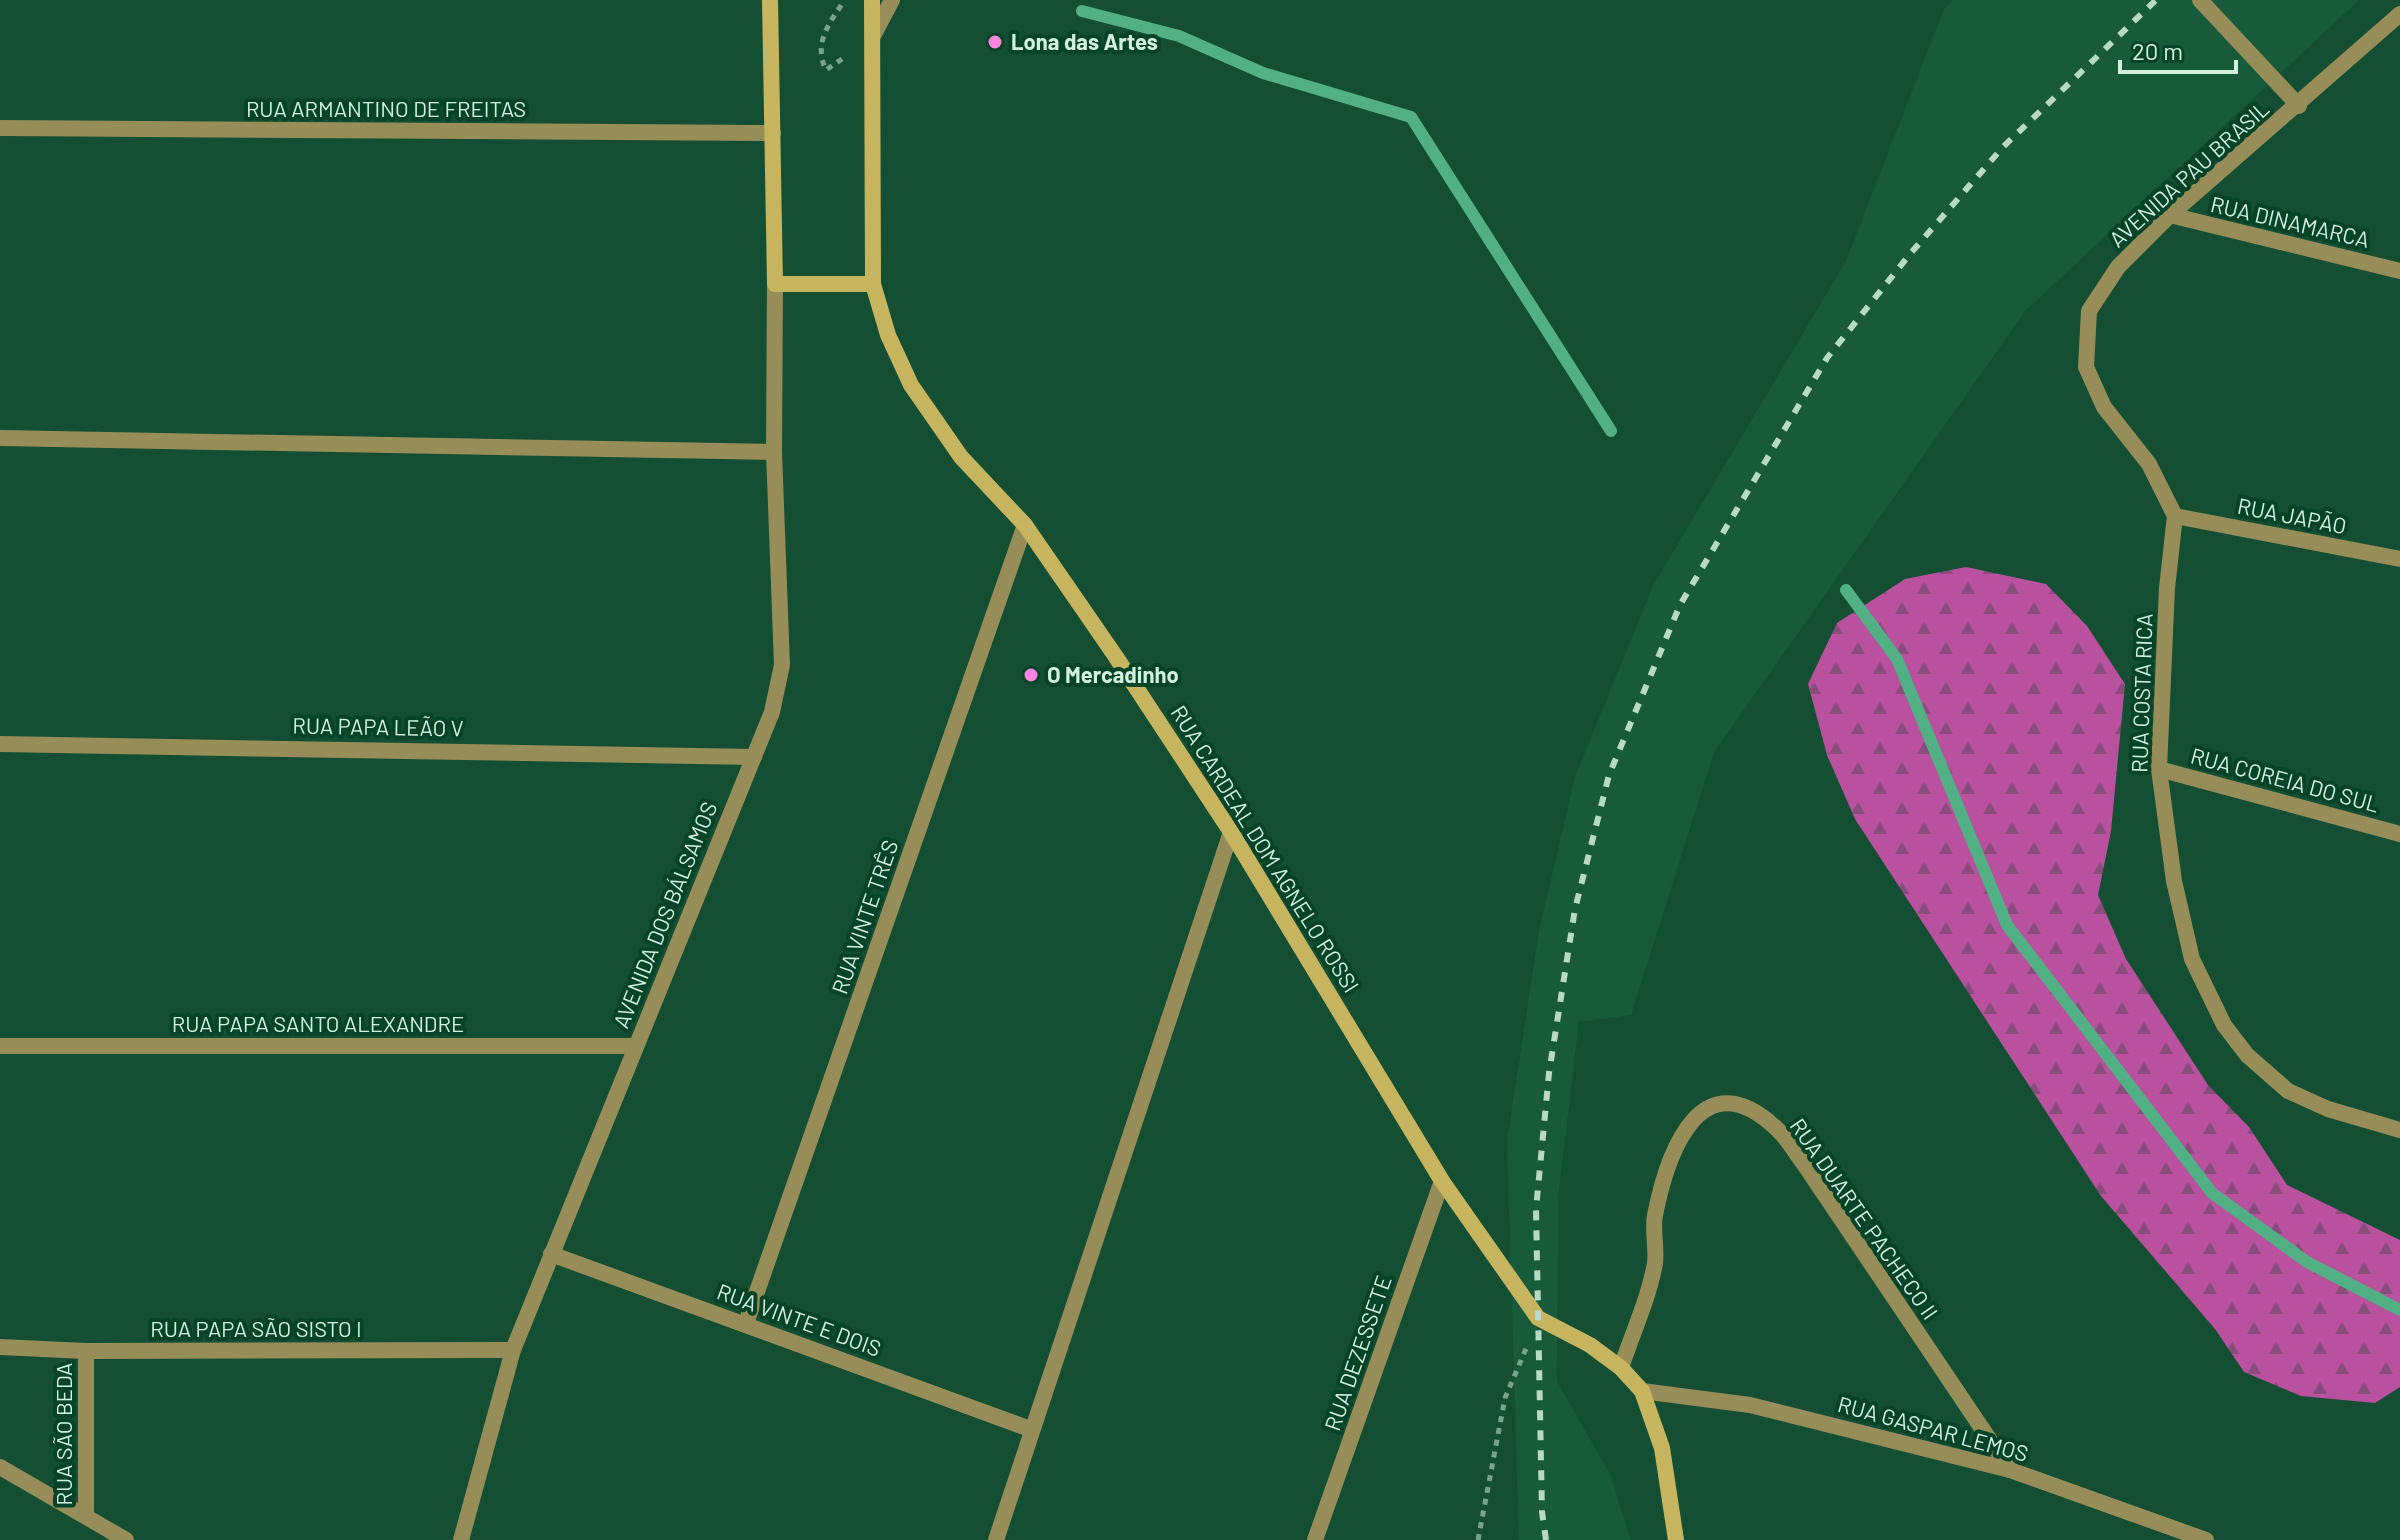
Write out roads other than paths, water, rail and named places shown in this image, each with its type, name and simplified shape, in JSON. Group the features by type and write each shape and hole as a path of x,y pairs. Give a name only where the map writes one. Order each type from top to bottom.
{"main road":[{"path":"770,0 775,284 873,284"},
{"name":"RUA CARDEAL DOM AGNELO ROSSI","path":"872,0 873,284 888,335 911,385 961,457 1025,525 1231,832 1442,1181 1538,1318 1590,1345 1621,1368"},
{"path":"1621,1368 1642,1391 1662,1448 1676,1540"}],"street":[{"path":"873,36 892,0"},
{"path":"2200,0 2299,106"},
{"name":"AVENIDA PAU BRASIL","path":"2175,516 2149,464 2104,407 2086,367 2089,311 2118,267 2170,215 2299,106 2400,14"},
{"name":"RUA ARMANTINO DE FREITAS","path":"0,128 773,133"},
{"name":"RUA DINAMARCA","path":"2170,215 2400,271"},
{"name":"AVENIDA DOS BÁLSAMOS","path":"461,1540 513,1350 772,712 782,665 774,452 775,284"},
{"path":"0,438 774,452"},
{"name":"RUA JAPÃO","path":"2175,516 2400,559"},
{"name":"RUA COSTA RICA","path":"2175,516 2167,588 2159,769 2174,881 2192,959 2224,1025 2247,1055 2288,1091 2328,1109 2400,1130"},
{"name":"RUA VINTE TRÊS","path":"746,1323 1025,525"},
{"name":"RUA PAPA LEÃO V","path":"0,744 754,757"},
{"name":"RUA COREIA DO SUL","path":"2159,769 2400,834"},
{"path":"996,1540 1030,1429 1231,832"},
{"name":"RUA PAPA SANTO ALEXANDRE","path":"0,1046 635,1046"},
{"name":"RUA DUARTE PACHECO II","path":"1621,1368 1655,1263 1655,1216 1680,1136 1701,1109 1717,1104 1741,1106 1778,1130 1804,1164 2010,1470"},
{"name":"RUA DEZESSETE","path":"1315,1540 1442,1181"},
{"name":"RUA VINTE E DOIS","path":"551,1254 1030,1429"},
{"name":"RUA PAPA SÃO SISTO I","path":"0,1347 86,1351 513,1350"},
{"name":"RUA SÃO BEDA","path":"86,1351 86,1516"},
{"name":"RUA GASPAR LEMOS","path":"1642,1391 1750,1405 2010,1470 2206,1540"},
{"path":"0,1467 126,1540"}],"waterway":[{"path":"1082,11 1179,36 1263,73 1411,117 1611,431"},
{"path":"1846,590 1897,659 2007,925 2212,1193 2307,1262 2400,1310"}],"railway":[{"path":"1546,1540 1542,1512 1536,1209 1549,1073 1575,909 1609,775 1680,605 1827,358 1910,254 2003,147 2156,0"}],"place":[{"name":"Lona das Artes","path":"995,42"},
{"name":"O Mercadinho","path":"1031,675"}]}
